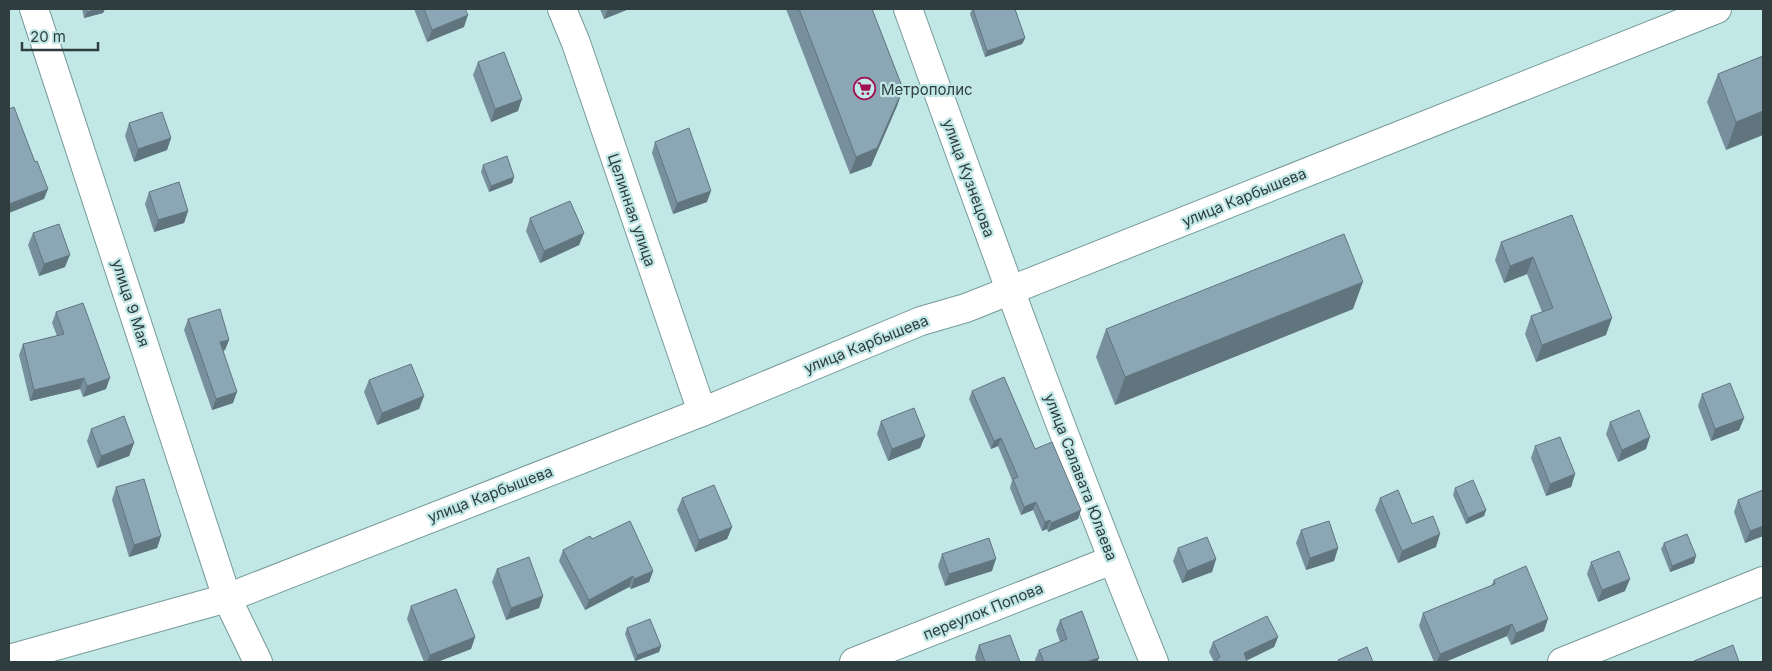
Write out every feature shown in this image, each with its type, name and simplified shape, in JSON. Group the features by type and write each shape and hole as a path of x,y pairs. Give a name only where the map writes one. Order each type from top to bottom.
{"street":[{"name":"улица 9 Мая","path":"34,9 227,598 258,662"},
{"name":"Целинная улица","path":"562,9 576,43 702,412"},
{"name":"улица Кузнецова","path":"908,9 1010,290"},
{"name":"улица Карбышева","path":"9,659 227,598 702,412 922,321 966,308 1717,9"},
{"name":"улица Салавата Юлаева","path":"1010,290 1112,560 1154,662"},
{"name":"переулок Попова","path":"854,662 1112,560"},
{"path":"1562,662 1763,581"}],"building":[{"path":"86,9 98,9 87,12"},
{"path":"424,9 465,9 468,15 432,30"},
{"path":"799,9 872,9 903,89 877,148 856,157"},
{"path":"973,9 1015,9 1025,38 987,51"},
{"path":"504,52 522,99 495,109 478,62"},
{"path":"1763,56 1763,111 1736,122 1718,74"},
{"path":"14,107 35,162 37,161 48,189 9,204 9,109"},
{"path":"162,112 171,138 138,149 129,123"},
{"path":"689,128 711,191 677,203 655,142"},
{"path":"507,156 514,177 491,186 483,165"},
{"path":"179,182 188,211 158,220 149,192"},
{"path":"570,201 584,233 544,251 530,218"},
{"path":"1572,215 1612,318 1542,345 1531,316 1553,308 1533,257 1510,266 1501,242"},
{"path":"59,224 70,255 44,264 33,233"},
{"path":"1344,234 1363,282 1125,377 1106,329"},
{"path":"83,303 110,378 87,386 84,378 34,390 23,344 64,334 56,312"},
{"path":"220,309 229,340 220,342 237,392 216,399 188,319"},
{"path":"411,364 424,396 382,413 369,380"},
{"path":"1004,377 1035,449 1052,442 1081,510 1051,523 1050,520 1045,522 1036,502 1024,507 1013,479 1018,477 1001,438 994,441 972,391"},
{"path":"1730,383 1744,418 1715,429 1702,394"},
{"path":"914,408 925,436 892,449 881,421"},
{"path":"1639,410 1650,437 1622,450 1610,422"},
{"path":"124,416 134,443 101,456 91,429"},
{"path":"1560,437 1575,474 1550,484 1535,446"},
{"path":"144,479 161,536 134,545 116,487"},
{"path":"1473,480 1486,510 1468,518 1455,488"},
{"path":"714,485 732,527 699,540 682,498"},
{"path":"1398,490 1412,524 1433,516 1440,534 1402,551 1380,498"},
{"path":"1763,490 1763,526 1750,531 1738,500"},
{"path":"630,521 653,571 634,579 633,576 589,600 563,550 590,536 592,539"},
{"path":"1329,521 1338,548 1310,558 1301,530"},
{"path":"1687,534 1696,556 1672,566 1664,543"},
{"path":"1207,537 1216,559 1187,571 1178,548"},
{"path":"989,538 996,559 949,574 942,554"},
{"path":"1619,551 1630,579 1602,590 1591,562"},
{"path":"529,557 543,596 511,608 497,569"},
{"path":"1526,566 1548,619 1516,633 1512,624 1440,654 1423,613 1495,584 1494,580"},
{"path":"456,589 475,637 430,655 411,606"},
{"path":"1082,611 1099,658 1086,662 1044,662 1039,650 1067,639 1060,620"},
{"path":"1267,616 1278,637 1244,653 1247,662 1218,662 1217,659 1220,657 1213,642"},
{"path":"650,619 661,646 637,655 627,628"},
{"path":"1010,635 1020,662 985,662 979,645"},
{"path":"1733,645 1739,662 1694,662 1694,661"},
{"path":"1367,647 1373,662 1339,662 1338,660"}],"place":[{"name":"Метрополис","path":"865,89"}]}
